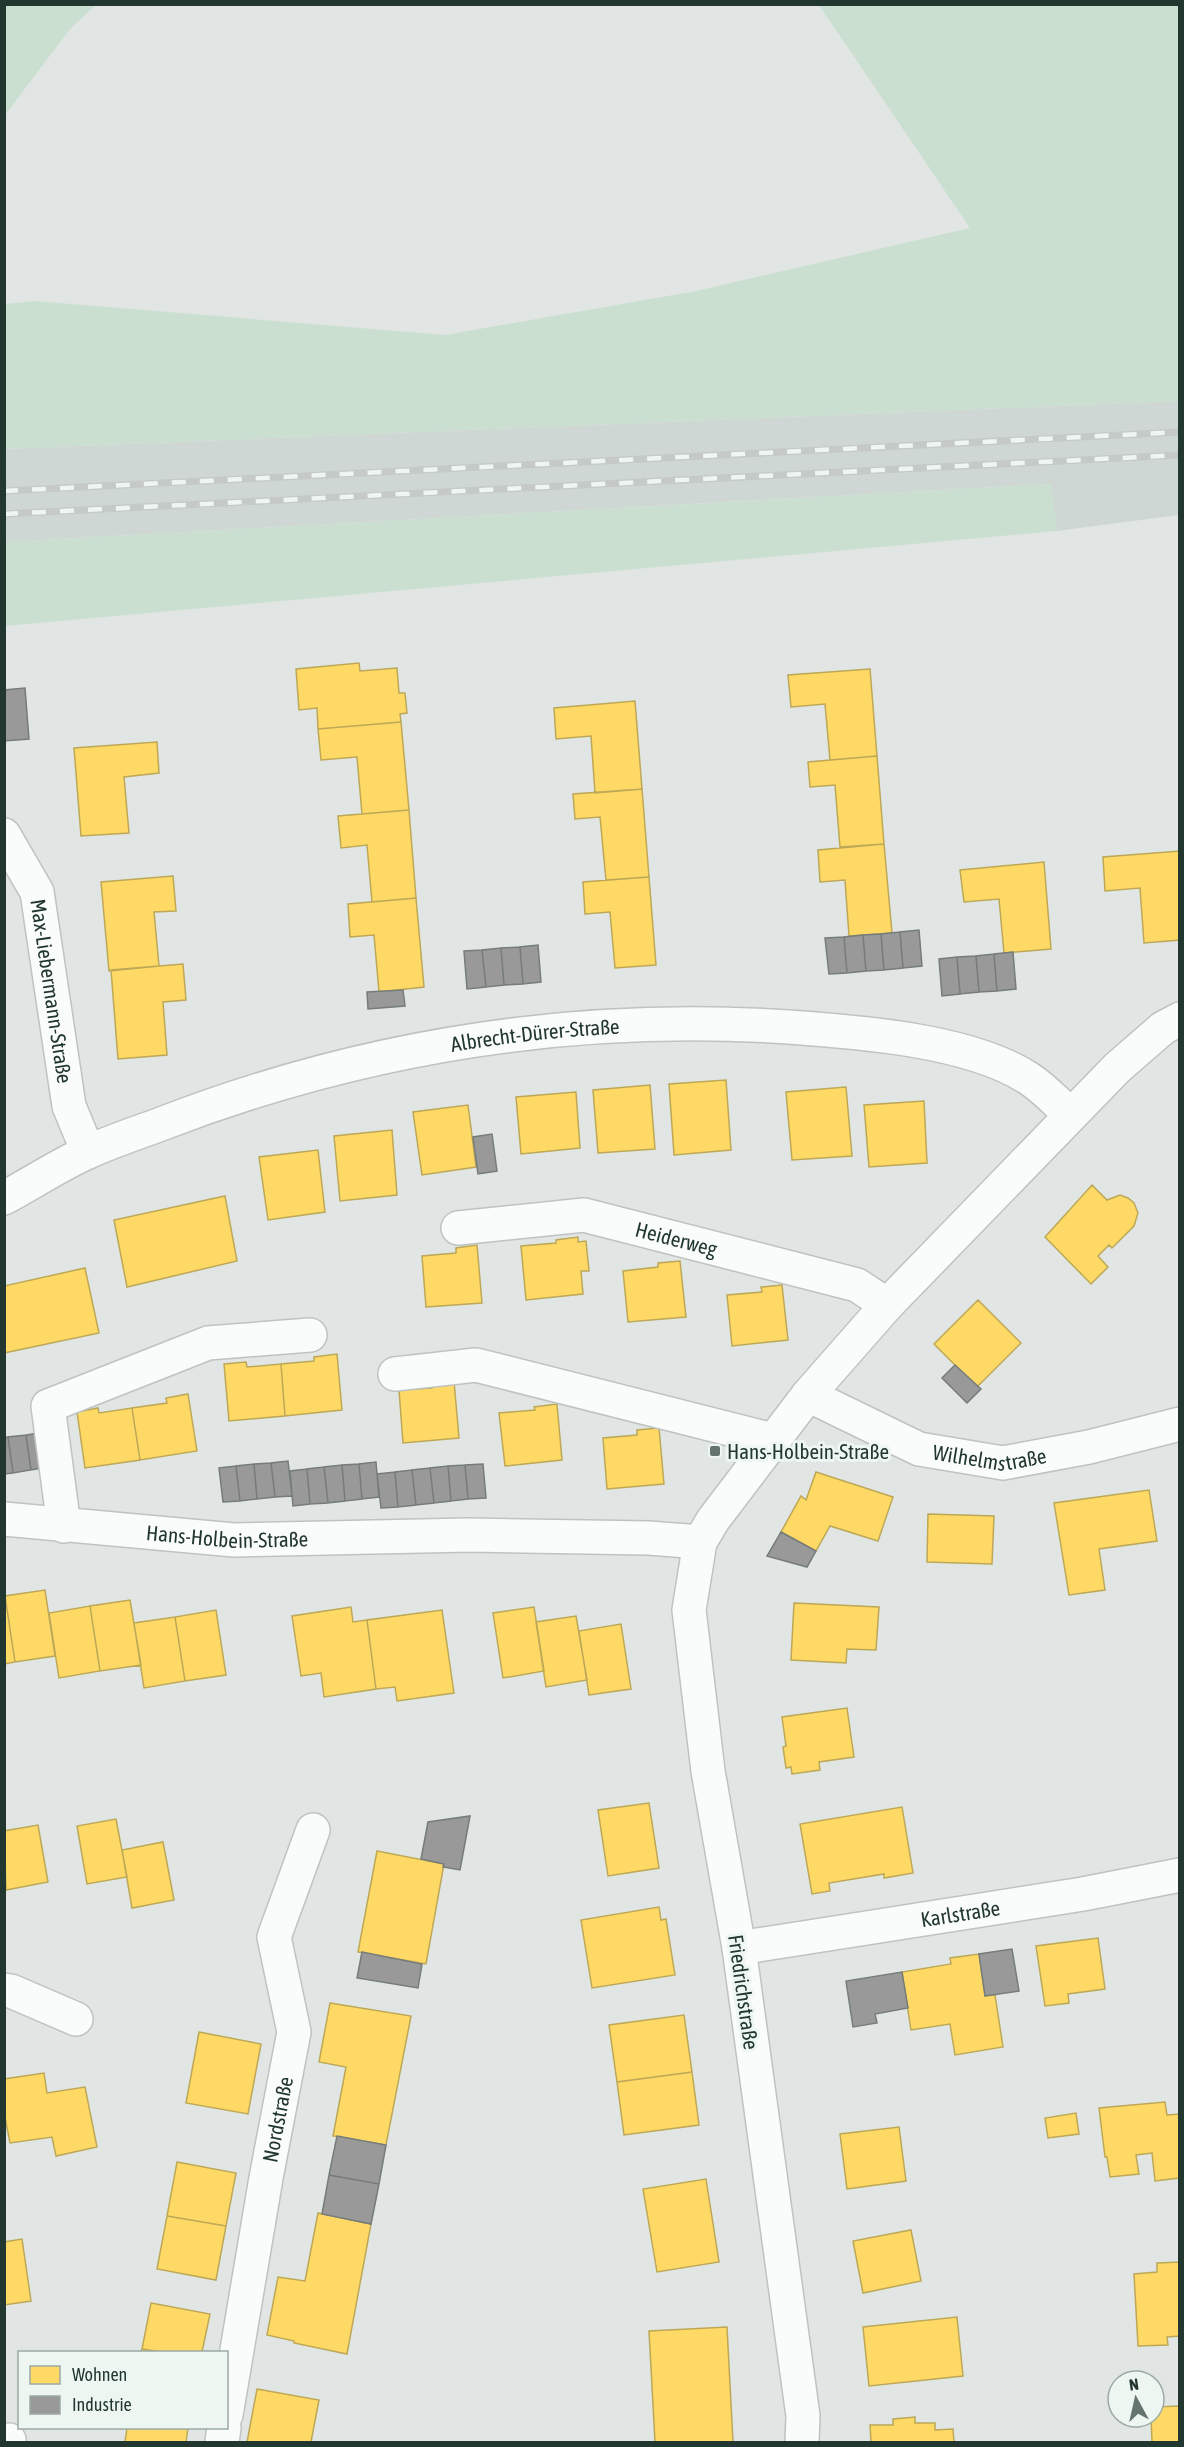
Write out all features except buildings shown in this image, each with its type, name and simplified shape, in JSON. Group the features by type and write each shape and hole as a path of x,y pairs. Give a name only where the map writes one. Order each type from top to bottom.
{"street":[{"name":"Max-Liebermann-Straße","path":"4,835 37,892 69,1106 88,1152"},
{"path":"700,1542 713,1520 808,1395 887,1305 1117,1068 1163,1028 1179,1019"},
{"name":"Albrecht-Dürer-Straße","path":"4,1198 88,1152 209,1105 336,1067 485,1037 569,1028 662,1023 740,1024 814,1029 940,1046 992,1061 1028,1078 1071,1115"},
{"name":"Heiderweg","path":"458,1228 584,1215 857,1286 887,1305"},
{"path":"64,1526 48,1406 208,1343 310,1335"},
{"path":"394,1374 476,1365 773,1440"},
{"name":"Wilhelmstraße","path":"808,1395 919,1449 1003,1463 1089,1447 1179,1424"},
{"name":"Hans-Holbein-Straße","path":"4,1519 234,1540 469,1535 649,1538 700,1542"},
{"name":"Friedrichstraße","path":"700,1542 689,1610 708,1771 739,1948 803,2416 802,2442"},
{"name":"Nordstraße","path":"228,2403 266,2178 294,2032 274,1937 313,1830"},
{"name":"Karlstraße","path":"739,1948 1083,1894 1179,1875"},
{"path":"4,1990 76,2019"}],"shaded area":[{"path":"1179,401 1179,515 1057,531 1050,484 5,542 5,449"}],"green space":[{"path":"5,4 96,5 70,29 5,115"},
{"path":"819,5 1179,5 1179,401 5,449 5,304 35,301 445,335 696,291 970,228"},
{"path":"1051,484 1057,531 5,626 5,542"}],"railway":[{"path":"4,491 1180,432"},
{"path":"4,514 1180,455"}],"place":[{"name":"Hans-Holbein-Straße","path":"715,1451"}]}
